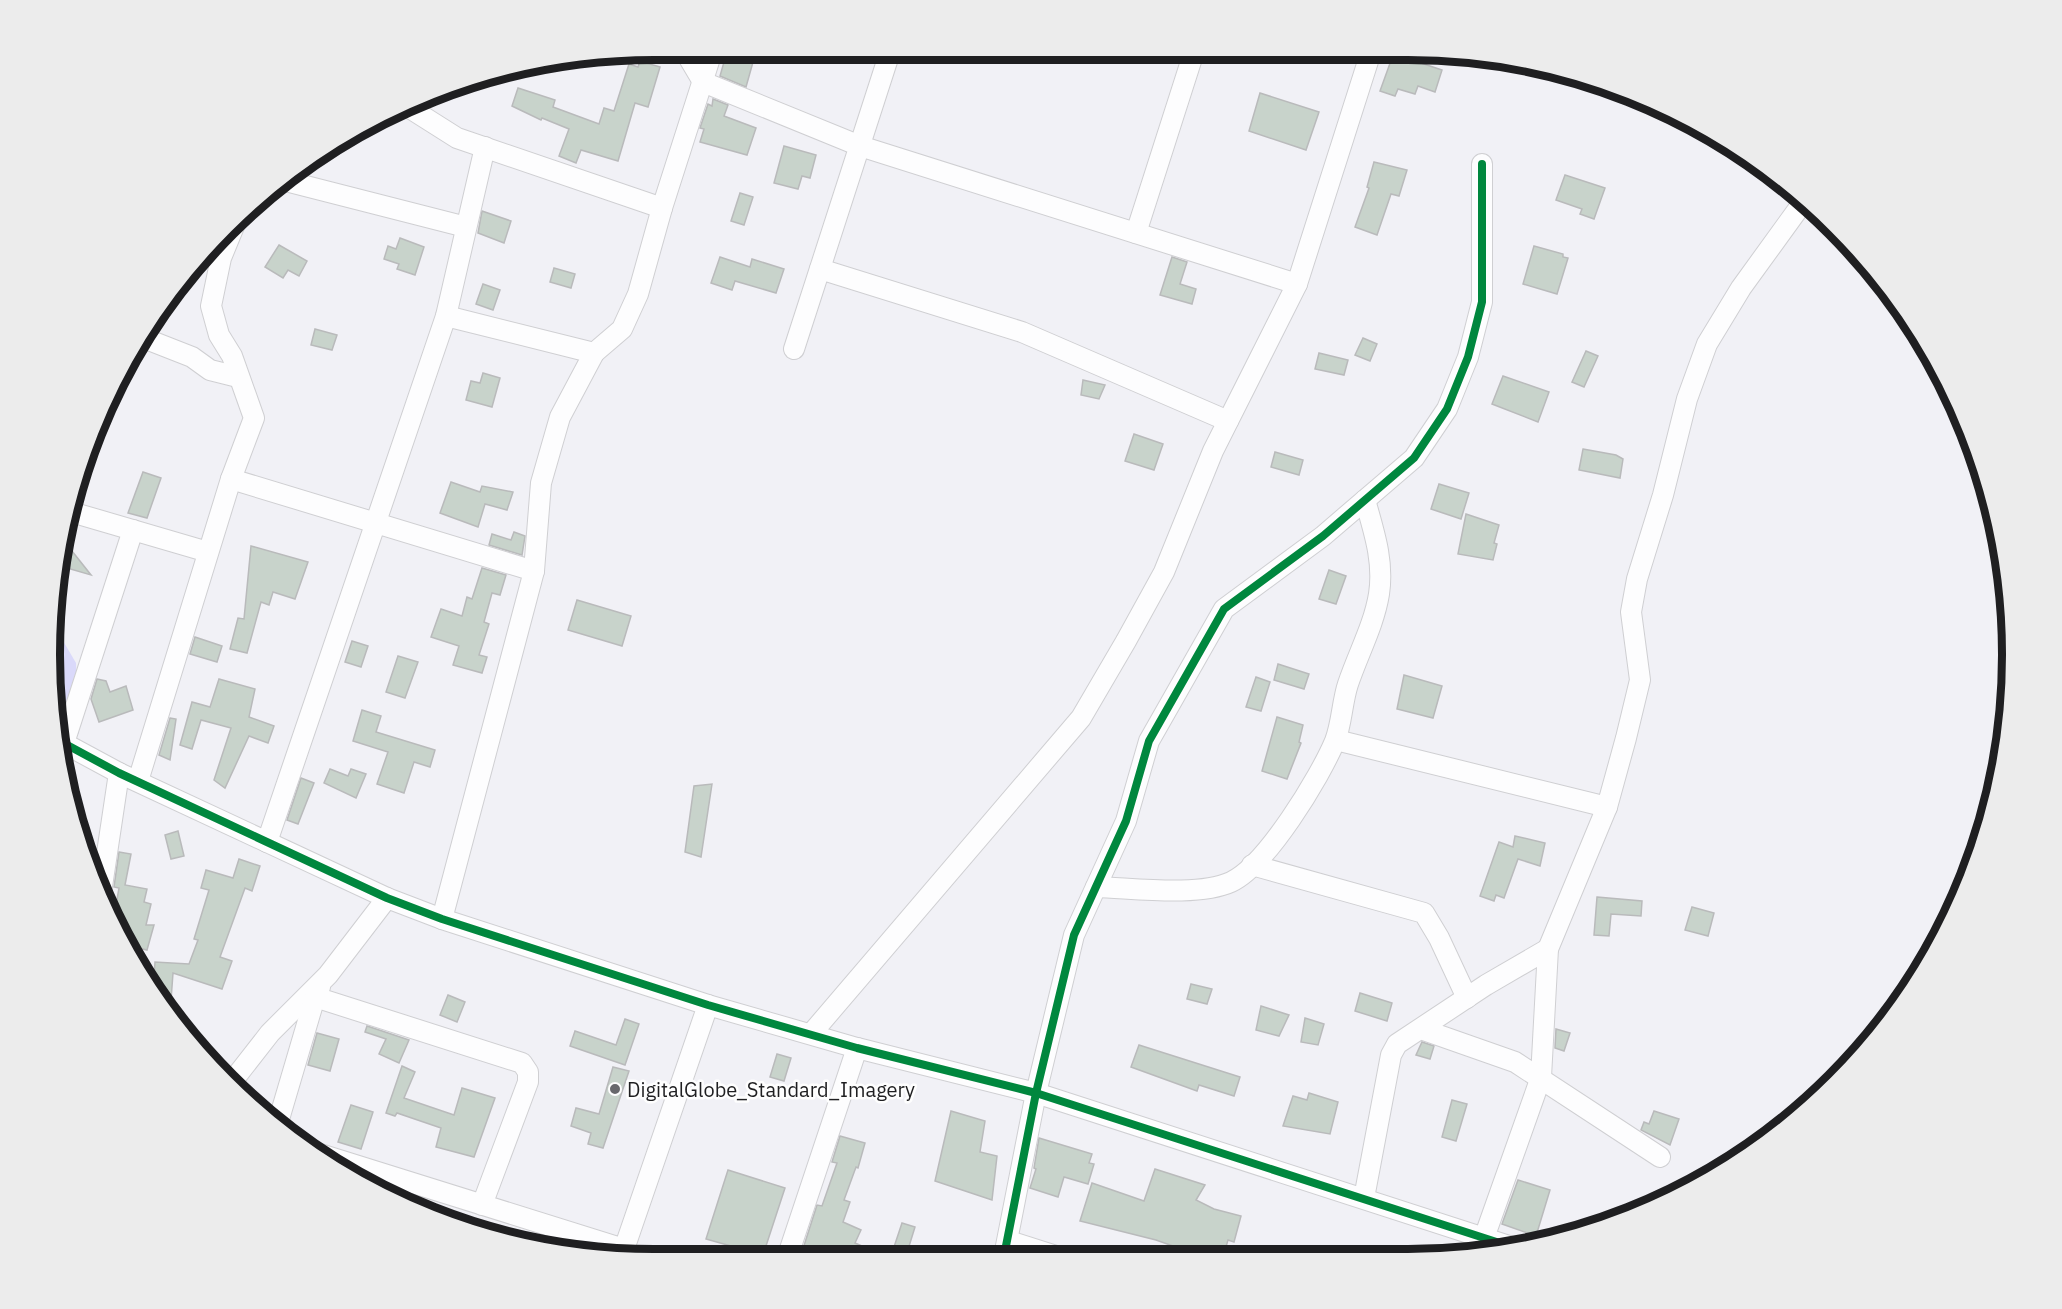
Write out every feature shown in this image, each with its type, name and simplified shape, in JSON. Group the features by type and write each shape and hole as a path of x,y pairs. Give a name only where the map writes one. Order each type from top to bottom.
{"street":[{"path":"690,60 703,82 860,146 1298,284"},
{"path":"441,919 534,571 541,483 560,417 594,353 622,329 638,294 662,208 710,60"},
{"path":"794,349 887,60"},
{"path":"1136,233 1190,60"},
{"path":"811,1035 894,934 1081,718 1164,572 1213,451 1298,284 1368,60"},
{"path":"415,110 457,138 662,208"},
{"path":"267,842 446,316 485,147"},
{"path":"1006,1249 1036,1093 1074,935 1126,821 1149,741 1224,609 1323,536 1414,458 1447,409 1468,357 1482,302 1482,164"},
{"path":"293,183 466,227"},
{"path":"1484,1238 1541,1077 1548,948 1607,807 1640,680 1633,643 1631,612 1637,579 1663,495 1687,399 1707,344 1747,278 1799,208"},
{"path":"138,782 231,479 254,418 232,356 219,335 211,306 221,258 228,240"},
{"path":"820,269 1022,332 1228,421"},
{"path":"446,316 594,353"},
{"path":"150,341 192,357 210,370 238,377"},
{"path":"231,479 534,571"},
{"path":"1096,887 1205,891 1232,881 1252,865 1290,819 1336,740 1348,685 1369,629 1379,594 1381,556 1365,500"},
{"path":"77,514 208,552"},
{"path":"65,728 132,530"},
{"path":"1336,740 1607,807"},
{"path":"67,745 119,773 387,898 441,919 708,1005 856,1048 1036,1093 1497,1242"},
{"path":"103,877 119,773"},
{"path":"1252,865 1424,913 1439,938 1467,998"},
{"path":"280,1115 315,997 328,975 387,898"},
{"path":"1364,1198 1390,1055 1397,1044 1548,948"},
{"path":"236,1077 270,1033 328,975"},
{"path":"315,997 522,1063 528,1072 528,1082 482,1205"},
{"path":"624,1248 708,1005"},
{"path":"1421,1029 1515,1062 1660,1157"},
{"path":"790,1249 856,1048"},
{"path":"345,1162 609,1247"}],"shaded area":[{"path":"60,636 76,663 79,734 65,728 61,693"}],"building":[{"path":"725,60 754,60 746,87 720,76"},
{"path":"1391,60 1418,60 1442,70 1435,92 1418,86 1415,94 1398,89 1395,96 1380,91"},
{"path":"640,61 660,67 648,107 635,103 618,161 581,150 576,163 559,156 569,129 542,118 541,120 512,106 518,88 555,100 553,107 599,124 604,108 614,111 629,64 638,67"},
{"path":"1260,93 1319,112 1306,150 1249,131"},
{"path":"713,99 728,105 724,116 756,128 747,155 700,142 704,129 700,128 708,104 712,106"},
{"path":"784,146 816,155 810,178 802,176 798,189 774,183"},
{"path":"1374,162 1407,170 1399,196 1391,194 1377,235 1355,227 1369,188 1367,187"},
{"path":"1565,175 1605,188 1594,219 1580,214 1582,209 1556,200"},
{"path":"740,193 753,197 744,225 731,221"},
{"path":"482,211 511,221 504,243 478,233"},
{"path":"400,238 424,247 415,275 397,269 399,264 384,259 388,246 396,249"},
{"path":"279,245 307,261 299,276 288,270 283,278 265,267"},
{"path":"1534,246 1563,254 1563,257 1568,258 1557,294 1523,284"},
{"path":"720,257 750,267 752,259 784,269 776,293 735,281 732,290 711,283"},
{"path":"1172,257 1187,262 1180,284 1196,289 1192,304 1160,295"},
{"path":"554,268 575,274 571,288 550,282"},
{"path":"483,284 500,290 493,310 476,304"},
{"path":"315,329 337,335 332,350 311,345"},
{"path":"1363,338 1377,344 1370,361 1355,355"},
{"path":"1586,351 1598,356 1584,387 1572,382"},
{"path":"1319,353 1348,360 1344,375 1315,369"},
{"path":"483,373 500,378 492,407 466,400 471,381 480,383"},
{"path":"1503,376 1549,392 1538,422 1492,404"},
{"path":"1083,380 1105,385 1099,399 1081,395"},
{"path":"1134,434 1163,444 1154,470 1125,461"},
{"path":"1583,449 1616,455 1623,459 1620,478 1579,470"},
{"path":"1275,452 1303,460 1299,475 1271,467"},
{"path":"143,472 161,478 147,518 128,513"},
{"path":"451,482 480,492 482,486 513,492 507,510 485,504 478,527 440,513"},
{"path":"1439,484 1469,493 1461,519 1431,509"},
{"path":"1466,514 1499,525 1494,543 1497,544 1493,560 1458,554"},
{"path":"514,532 525,536 522,555 489,545 492,534 511,540"},
{"path":"251,546 308,562 295,599 273,592 269,605 261,602 247,653 230,649 238,618 244,619"},
{"path":"72,551 91,575 66,568 69,554"},
{"path":"482,568 506,575 500,595 492,593 484,622 489,624 479,655 487,657 482,673 453,665 459,646 431,637 441,609 462,616 467,597 472,599"},
{"path":"1329,570 1346,576 1336,604 1319,599"},
{"path":"577,600 631,616 622,646 568,630"},
{"path":"195,637 222,646 217,662 190,654"},
{"path":"352,641 368,646 361,667 345,662"},
{"path":"398,656 418,662 405,698 386,692"},
{"path":"1278,664 1309,674 1304,689 1274,680"},
{"path":"1404,675 1442,686 1433,718 1397,709"},
{"path":"1256,677 1270,682 1261,711 1246,707"},
{"path":"97,679 106,681 110,692 126,686 133,710 99,722 91,699"},
{"path":"219,679 255,689 249,717 274,726 268,743 249,736 225,788 214,780 231,728 201,720 192,749 180,745 192,702 210,707"},
{"path":"362,710 381,716 376,732 435,750 430,767 414,762 404,793 377,784 388,752 353,741"},
{"path":"1277,717 1303,725 1299,742 1301,743 1287,779 1262,771"},
{"path":"170,718 176,719 170,760 159,755"},
{"path":"330,769 348,776 351,769 366,774 356,798 324,783"},
{"path":"301,778 314,783 298,824 287,820"},
{"path":"712,784 701,857 685,852 694,786"},
{"path":"178,831 184,856 171,859 165,835"},
{"path":"1515,836 1545,843 1540,866 1518,859 1504,898 1496,895 1494,901 1480,896 1499,842 1513,847"},
{"path":"119,852 131,854 125,885 147,889 144,902 151,904 146,925 154,925 147,950 138,948 121,917 116,906 119,888 114,887"},
{"path":"239,859 260,866 252,891 245,888 220,957 232,961 222,989 173,973 171,1000 154,975 155,962 189,964 198,940 194,939 209,890 201,888 206,870 233,878"},
{"path":"1597,897 1642,901 1641,916 1611,914 1609,936 1594,935"},
{"path":"1692,907 1714,913 1708,936 1685,930"},
{"path":"1191,984 1212,989 1207,1004 1187,999"},
{"path":"1360,993 1392,1003 1387,1021 1355,1011"},
{"path":"448,995 465,1002 457,1022 440,1015"},
{"path":"1261,1006 1289,1015 1279,1036 1256,1030"},
{"path":"1305,1018 1324,1024 1318,1045 1301,1042"},
{"path":"625,1019 639,1024 625,1065 570,1046 575,1031 616,1045"},
{"path":"367,1026 409,1040 399,1063 379,1054 386,1039 365,1032"},
{"path":"1556,1029 1570,1033 1564,1051 1555,1048"},
{"path":"317,1033 339,1039 330,1071 308,1065"},
{"path":"1422,1042 1434,1046 1430,1059 1416,1055"},
{"path":"1139,1045 1240,1077 1234,1096 1199,1085 1197,1091 1131,1067"},
{"path":"777,1054 791,1058 784,1081 770,1077"},
{"path":"402,1066 415,1072 404,1098 454,1115 462,1088 495,1098 474,1157 436,1147 441,1128 397,1113 395,1116 386,1113"},
{"path":"613,1067 629,1071 603,1148 588,1144 591,1133 571,1126 576,1108 599,1114"},
{"path":"1309,1093 1338,1102 1330,1134 1283,1126 1293,1096 1307,1100"},
{"path":"1452,1100 1467,1104 1456,1141 1442,1137"},
{"path":"351,1105 373,1112 361,1149 338,1142"},
{"path":"951,1111 985,1121 980,1152 997,1156 992,1200 935,1181"},
{"path":"1654,1111 1679,1119 1670,1145 1641,1130 1644,1122 1649,1124"},
{"path":"840,1136 865,1143 858,1168 856,1167 844,1200 850,1202 843,1222 861,1230 855,1243 869,1249 803,1249 817,1205 822,1206 837,1163 832,1162"},
{"path":"1039,1138 1092,1154 1089,1163 1094,1164 1088,1184 1064,1177 1058,1197 1030,1188 1036,1169 1034,1168"},
{"path":"1155,1169 1205,1185 1196,1200 1214,1209 1241,1216 1234,1242 1228,1240 1225,1249 1181,1249 1156,1240 1080,1221 1092,1183 1144,1201"},
{"path":"728,1170 785,1188 765,1249 742,1249 706,1239"},
{"path":"1518,1180 1550,1190 1536,1235 1502,1224"},
{"path":"902,1223 915,1227 908,1249 893,1249"}],"cycle path":[{"path":"1005,1249 1036,1093 1074,935 1126,821 1149,741 1224,609 1323,536 1414,458 1447,409 1468,357 1482,302 1482,164"},
{"path":"67,745 119,773 387,898 442,919 708,1005 857,1048 1036,1093 1497,1242"}],"place":[{"name":"DigitalGlobe_Standard_Imagery","path":"615,1089"}]}
